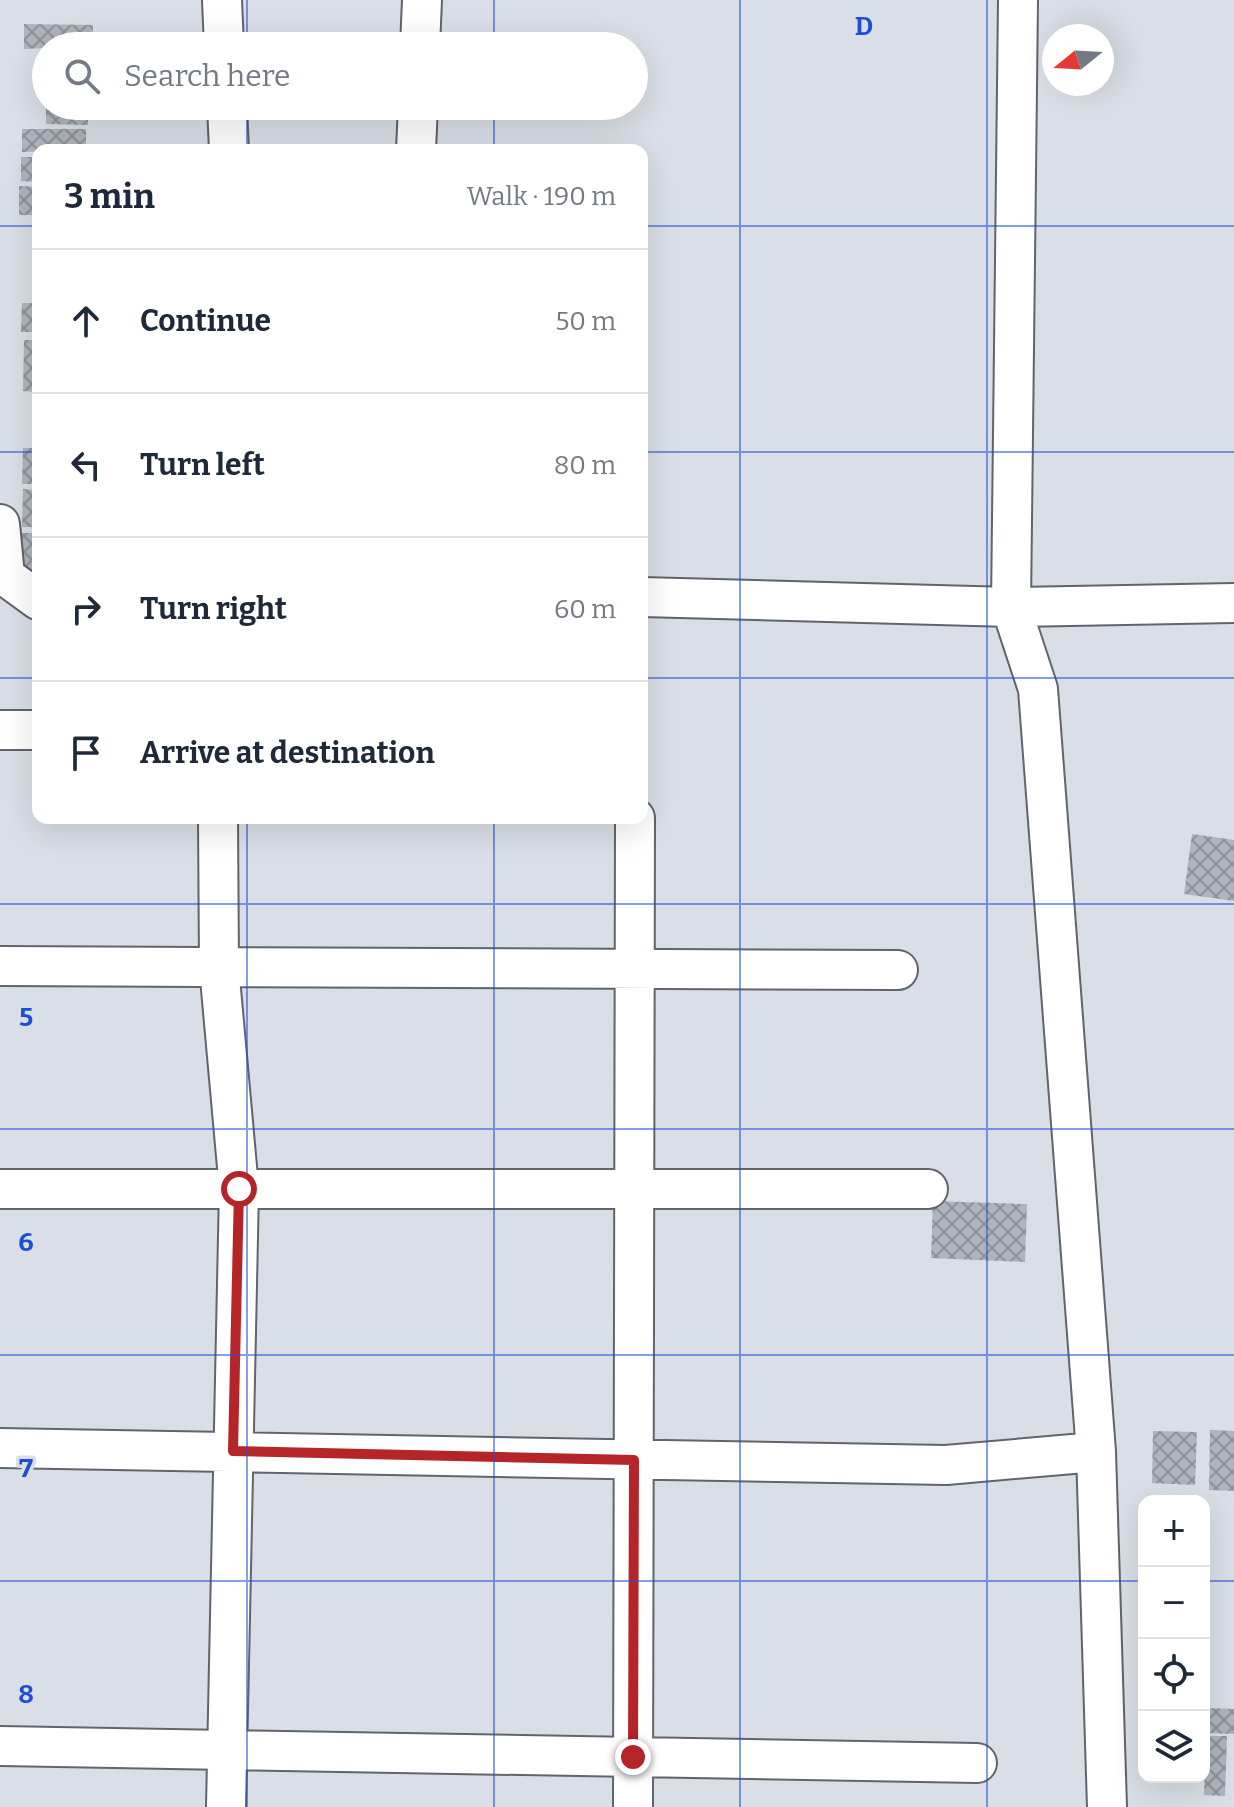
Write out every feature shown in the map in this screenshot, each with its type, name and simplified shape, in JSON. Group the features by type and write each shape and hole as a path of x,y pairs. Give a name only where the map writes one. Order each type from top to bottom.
{"street":[{"path":"222,0 223,32"},
{"path":"421,32 422,0"},
{"path":"1018,0 1011,607 1038,689 1096,1452 1107,1807"},
{"path":"228,120 229,144"},
{"path":"416,144 417,120"},
{"path":"0,524 5,576 32,596"},
{"path":"648,597 1011,607 1234,603"},
{"path":"0,730 32,730"},
{"path":"218,824 219,967 239,1189 226,1807"},
{"path":"633,1807 635,824"},
{"path":"0,966 898,970"},
{"path":"0,1189 928,1189"},
{"path":"0,1448 946,1465 1096,1452"},
{"path":"0,1746 977,1763"}],"building":[{"path":"24,24 93,25 93,32 32,32 32,49 24,49"},
{"path":"46,120 88,120 88,125 46,124"},
{"path":"22,129 86,129 86,144 32,144 32,152 22,152"},
{"path":"21,157 32,157 32,182 21,181"},
{"path":"19,186 32,187 32,215 19,215"},
{"path":"22,303 32,303 32,332 21,332"},
{"path":"24,340 32,340 32,392 23,391"},
{"path":"23,448 32,448 32,484 22,484"},
{"path":"23,489 32,490 32,527 22,527"},
{"path":"15,533 32,533 32,573 15,572"},
{"path":"1192,834 1234,840 1234,901 1184,894"},
{"path":"933,1201 1027,1204 1025,1262 931,1258"},
{"path":"1210,1430 1234,1431 1234,1491 1209,1490"},
{"path":"1153,1431 1197,1432 1195,1485 1152,1483"},
{"path":"1210,1708 1234,1709 1234,1734 1210,1733"},
{"path":"1210,1736 1227,1736 1225,1796 1204,1795 1204,1783 1210,1783"}],"route":[{"path":"239,1189 233,1451 634,1460 633,1757"}]}
